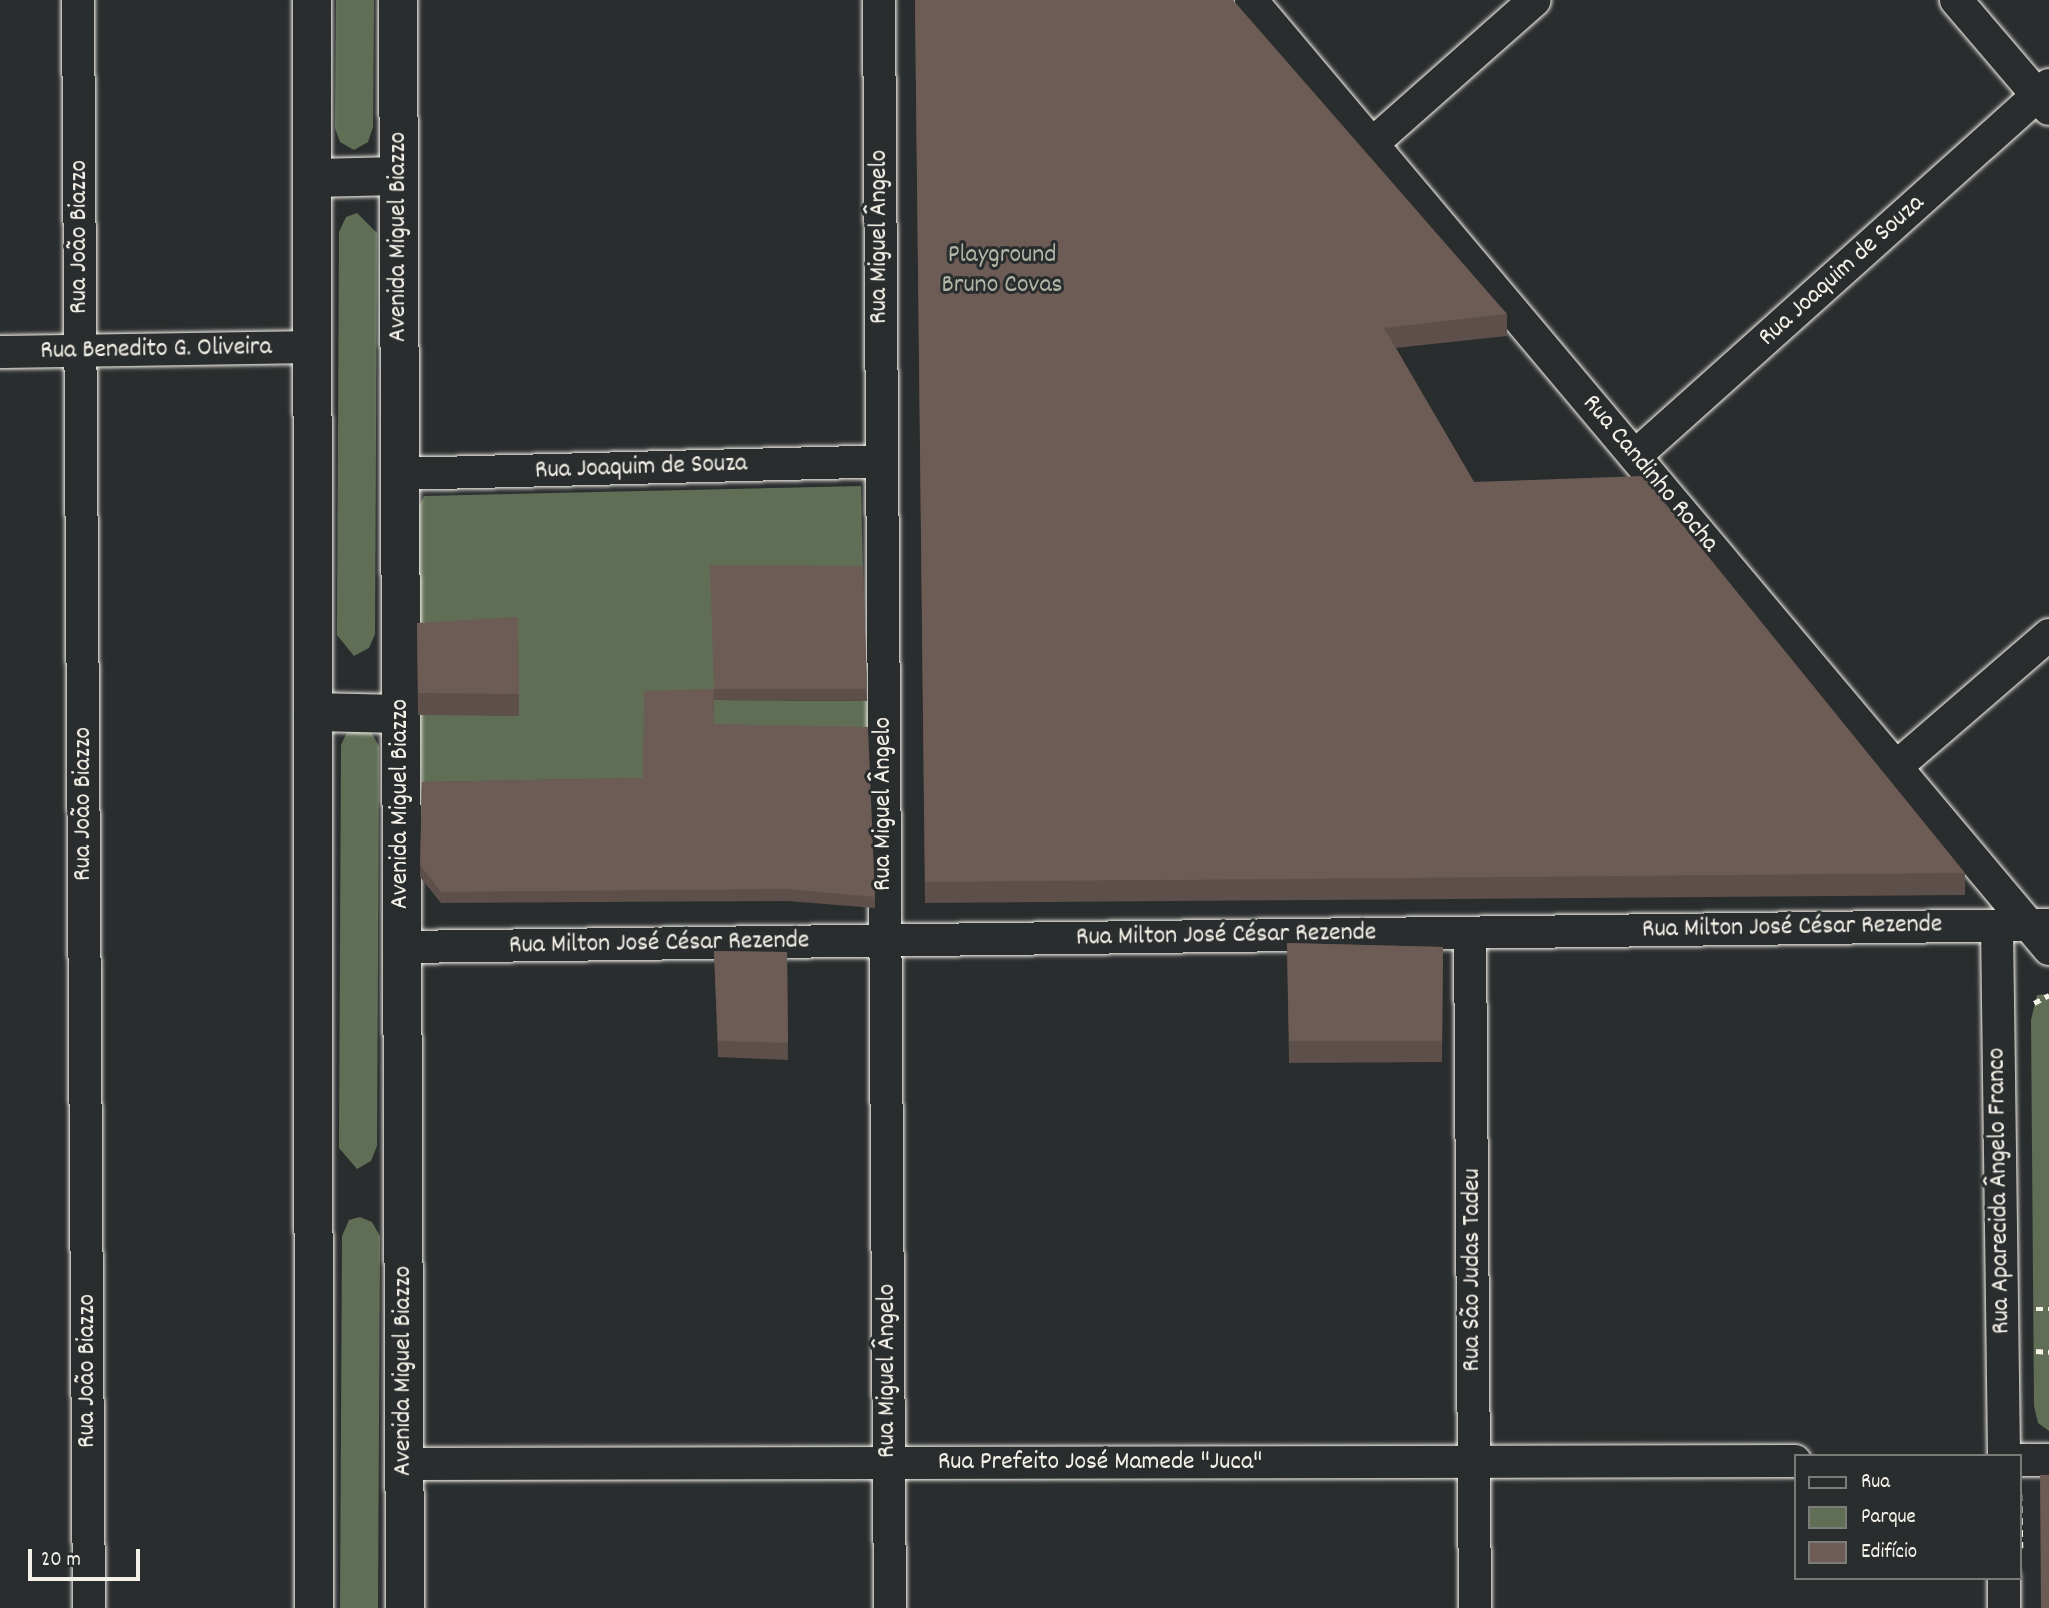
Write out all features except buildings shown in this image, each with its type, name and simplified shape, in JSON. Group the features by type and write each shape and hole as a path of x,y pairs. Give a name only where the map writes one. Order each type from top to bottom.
{"street":[{"name":"Rua João Biazzo","path":"78,0 89,1608"},
{"path":"312,0 314,1608"},
{"name":"Avenida Miguel Biazzo","path":"398,0 405,1608"},
{"name":"Rua Miguel Ângelo","path":"879,0 890,1608"},
{"name":"Rua Candinho Rocha","path":"1251,0 1896,767 2043,933"},
{"path":"1372,144 1535,0"},
{"path":"1956,0 2045,97"},
{"name":"Rua Joaquim de Souza","path":"1635,456 2045,97"},
{"path":"313,178 399,176"},
{"name":"Rua Benedito G. Oliveira","path":"0,352 313,347"},
{"name":"Rua Joaquim de Souza","path":"400,474 882,461"},
{"path":"1896,767 2049,635"},
{"path":"313,712 401,714"},
{"name":"Rua Milton José César Rezende","path":"402,947 1997,926 2043,933"},
{"name":"Rua Aparecida Ângelo Franco","path":"1997,926 2004,1454"},
{"name":"Rua São Judas Tadeu","path":"1470,933 1475,1608"},
{"path":"2021,1460 2049,1460"},
{"name":"Rua Prefeito José Mamede \"Juca\"","path":"404,1464 1794,1461"},
{"path":"2004,1608 2009,1580"}],"path":[{"path":"2034,1309 2049,1309"},
{"path":"2034,1351 2049,1352"}],"green space":[{"path":"336,0 374,0 373,127 368,142 354,150 340,142 335,128"},
{"path":"357,213 377,233 375,634 369,648 354,656 337,635 339,232 346,217"},
{"path":"861,486 863,578 714,700 867,701 868,738 643,790 422,793 415,515 424,496"},
{"path":"348,730 371,732 379,746 377,1146 371,1161 357,1169 339,1148 341,745"},
{"path":"2049,994 2049,1431 2038,1423 2034,1406 2031,1020 2037,995"},
{"path":"360,1217 372,1222 380,1236 378,1608 340,1608 342,1236 349,1220"}],"park label":[{"name":"Playground Bruno Covas","path":"1002,271"}]}
